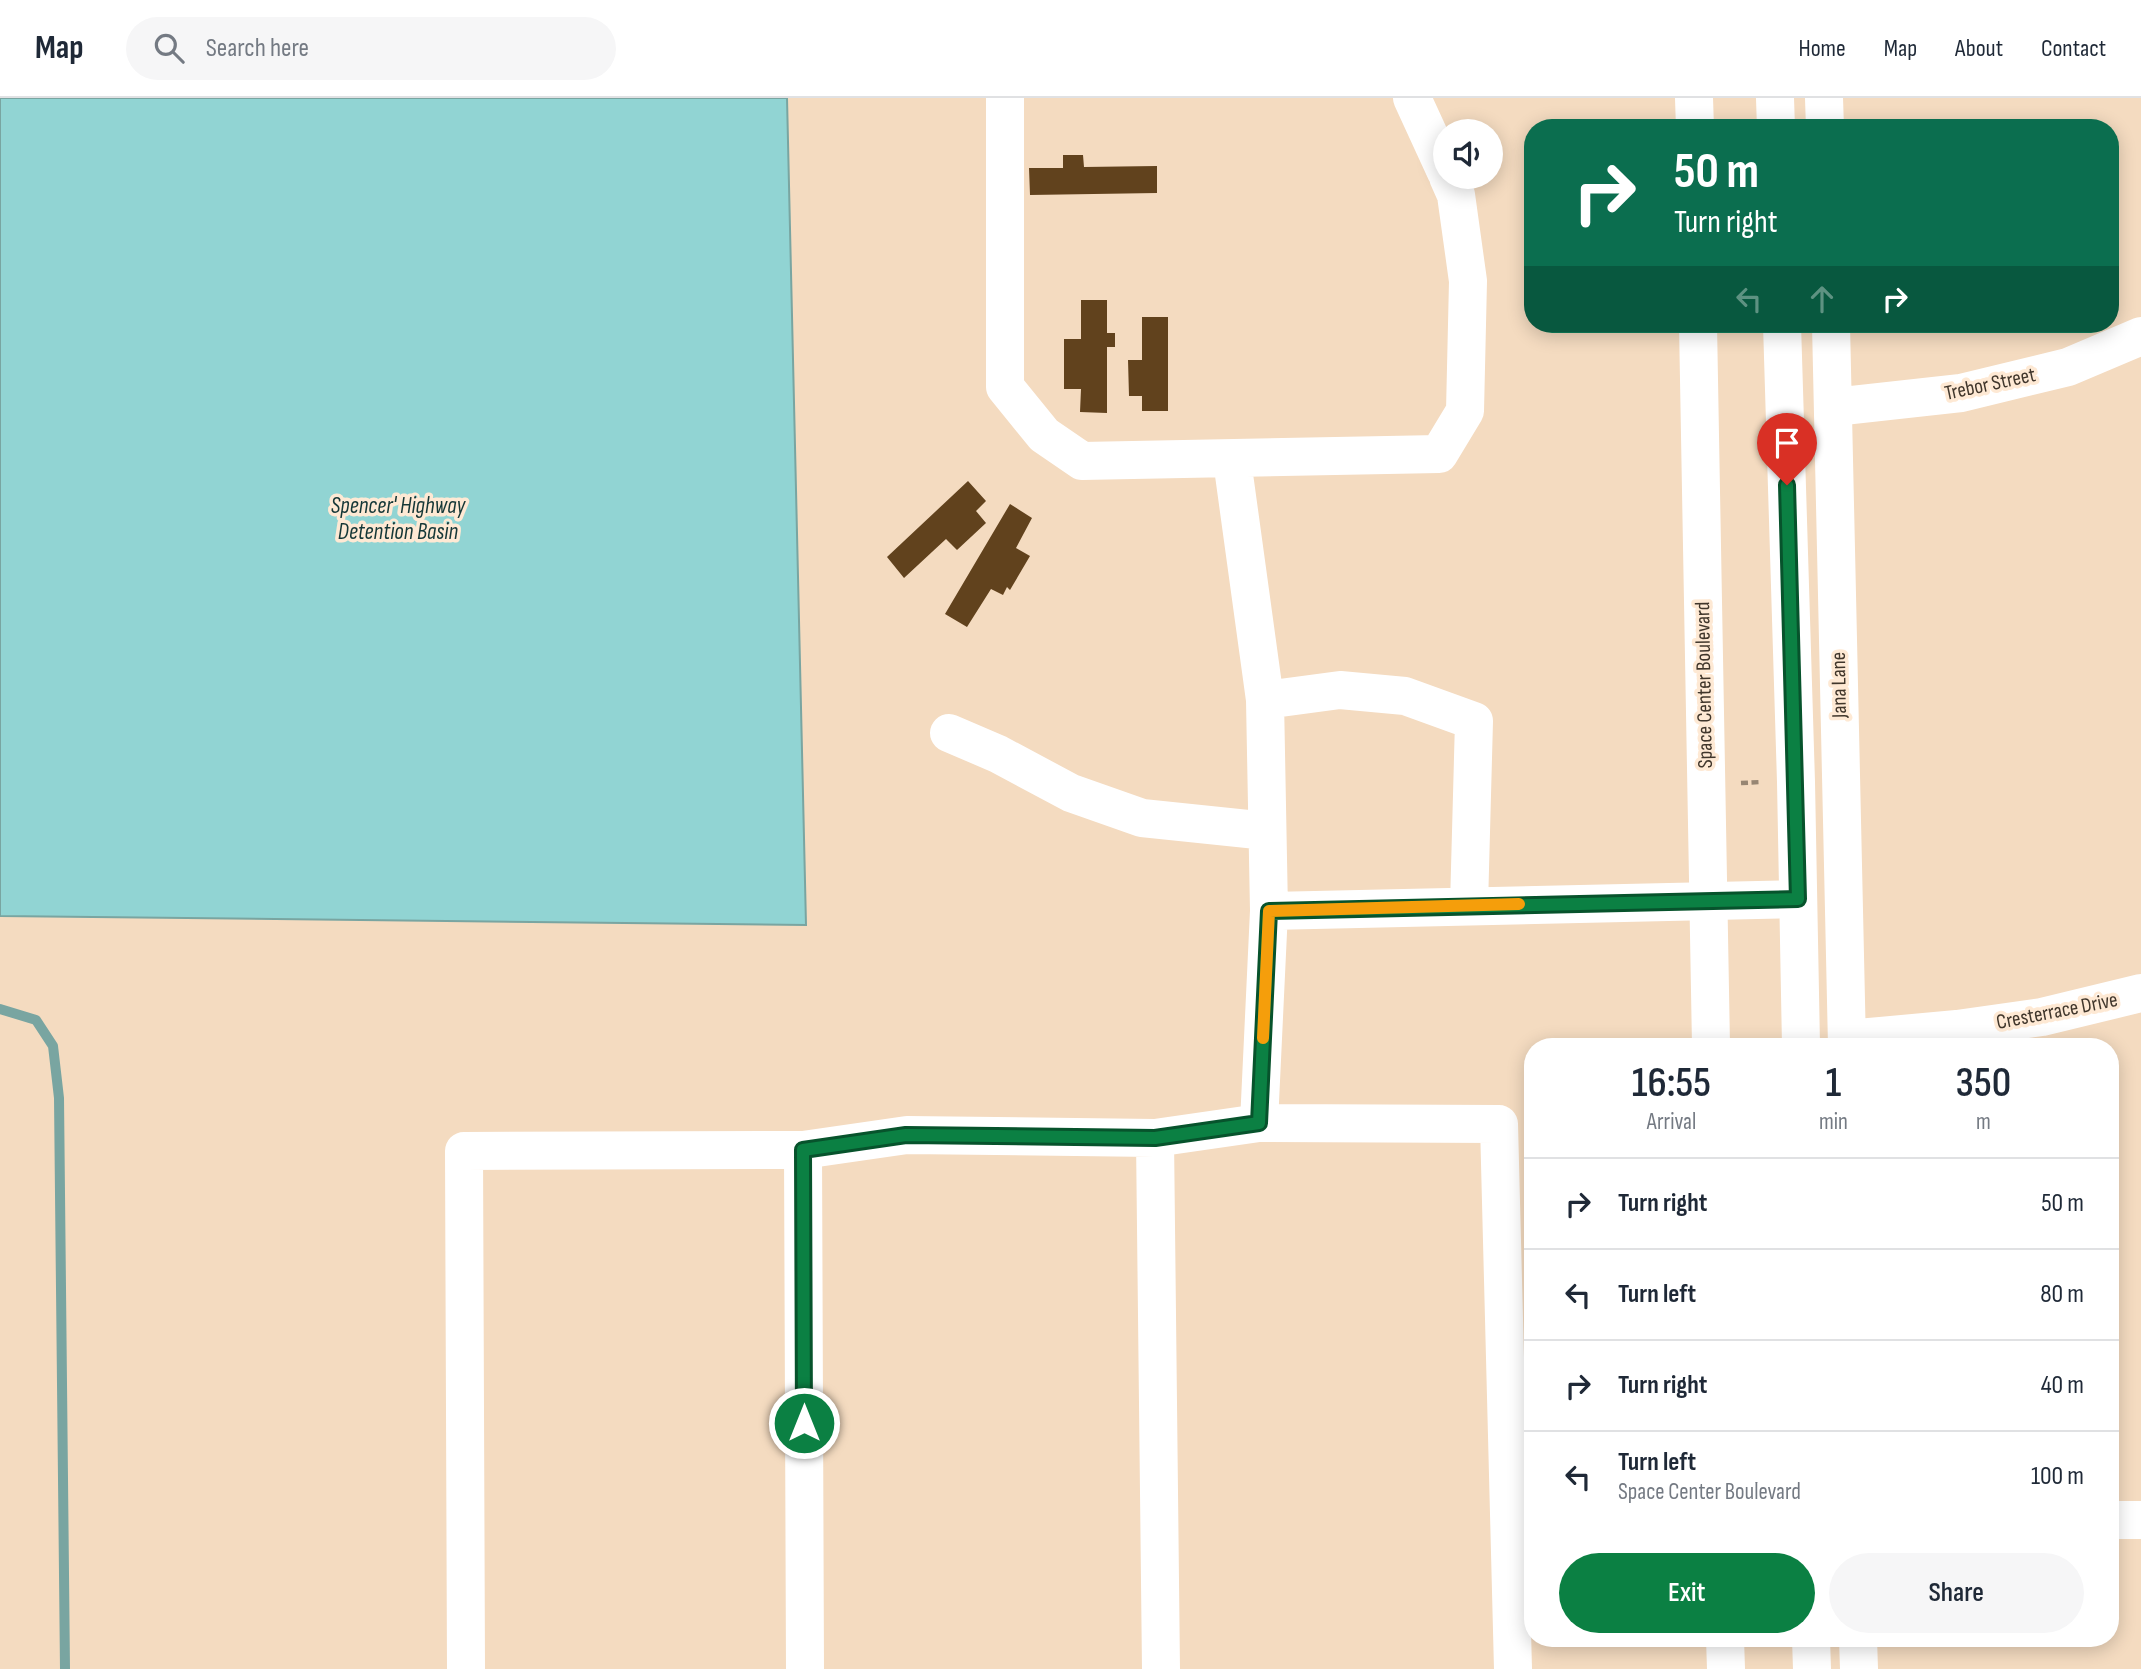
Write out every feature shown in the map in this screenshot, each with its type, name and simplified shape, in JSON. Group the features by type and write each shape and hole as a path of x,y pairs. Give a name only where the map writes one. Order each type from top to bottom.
{"street":[{"path":"1005,98 1005,387 1044,435 1082,461 1439,454 1465,411 1468,281 1453,189"},
{"path":"1412,98 1433,144"},
{"path":"1694,98 1695,119"},
{"path":"1775,98 1776,119"},
{"path":"1824,98 1825,119"},
{"name":"Space Center Boulevard","path":"1698,333 1711,1038"},
{"path":"1782,333 1801,1038"},
{"name":"Jana Lane","path":"1831,333 1847,1038"},
{"name":"Trebor Street","path":"1834,407 1961,393 2068,367 2141,336"},
{"path":"1232,460 1265,700 1269,911 1259,1123"},
{"path":"1265,700 1340,690 1405,696 1474,721 1469,906"},
{"path":"949,733 998,754 1071,793 1142,818 1267,831"},
{"path":"1269,911 1798,899"},
{"name":"Cresterrace Drive","path":"1886,1038 2042,1017 2141,993"},
{"path":"466,1669 464,1151 803,1150 906,1135 1155,1138 1259,1123 1499,1124 1513,1669"},
{"path":"1155,1138 1161,1669"},
{"path":"803,1150 805,1669"},
{"path":"2119,1520 2141,1520"},
{"path":"1725,1647 1726,1669"},
{"path":"1811,1647 1812,1669"},
{"path":"1858,1647 1859,1669"}],"water":[{"name":"Spencer' Highway Detention Basin","path":"0,98 787,98 806,925 0,916"}],"building":[{"path":"1063,155 1083,155 1084,167 1157,166 1157,193 1030,195 1029,168 1063,168"},
{"path":"1081,300 1107,300 1107,333 1115,333 1115,347 1107,347 1107,413 1080,412 1081,389 1064,389 1064,339 1081,339"},
{"path":"1142,317 1168,317 1168,411 1142,411 1142,396 1129,396 1128,360 1142,360"},
{"path":"968,481 986,501 976,511 986,523 957,550 946,539 904,578 887,557"},
{"path":"1010,504 1032,518 1016,548 1030,556 1010,590 1007,587 1003,595 991,589 967,627 945,614"}],"waterway":[{"path":"0,1009 36,1020 53,1046 59,1098 65,1669"}],"slow traffic":[{"path":"1263,1038 1269,911 1519,904"}],"route":[{"path":"804,1423 803,1150 906,1135 1155,1138 1259,1123 1269,911 1798,899 1787,485"}]}
